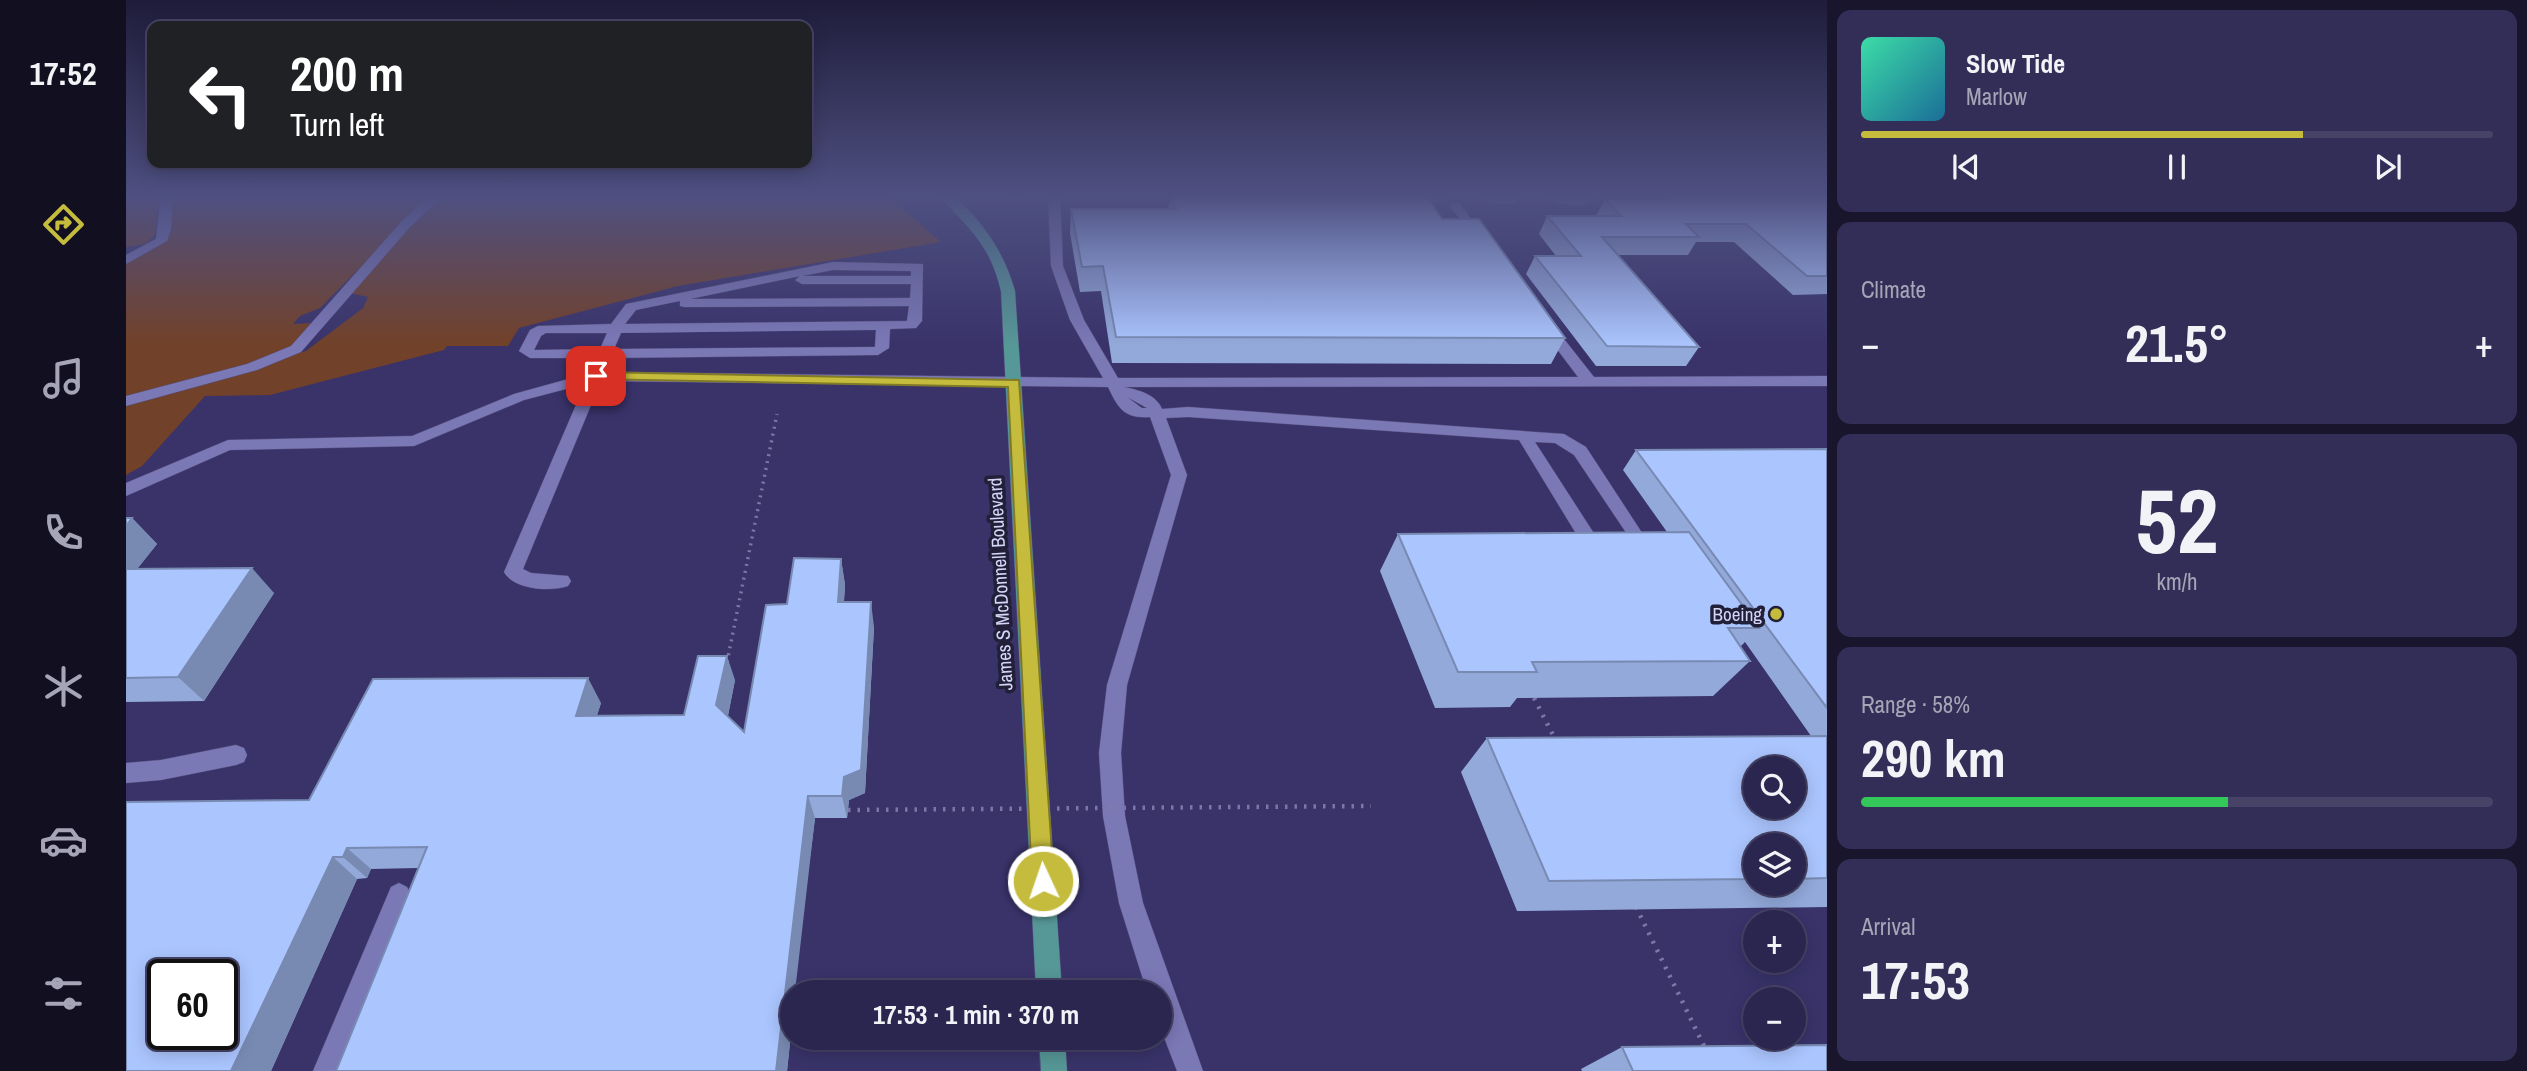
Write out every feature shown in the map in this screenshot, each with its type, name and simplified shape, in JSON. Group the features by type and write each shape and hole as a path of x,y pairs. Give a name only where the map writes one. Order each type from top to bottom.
{"main road":[{"name":"James S McDonnell Boulevard","path":"989,245 999,261 1008,292 1048,980"},
{"path":"1053,1050 1054,1071"}],"street":[{"path":"126,260 154,245"},
{"path":"126,401 252,367 296,349 388,245"},
{"path":"1056,245 1057,266 1077,320 1121,402 1139,413 1188,412 1558,438 1580,451 1637,537 1635,546 1611,550 1589,540 1524,436"},
{"path":"1485,245 1493,255"},
{"path":"562,581 529,580 513,572 596,376 606,353 617,328 631,307 833,266 918,267 915,321 911,325 883,325 617,328 543,329 535,333 526,351 530,354 606,353 878,351 882,348 883,325"},
{"path":"642,303 916,302"},
{"path":"1541,318 1589,381"},
{"path":"126,490 228,446 414,441 519,397 596,376 1115,387 1827,381"},
{"path":"1155,413 1179,475 1117,685 1110,753 1114,816 1131,903 1156,980"},
{"path":"126,773 161,770 236,755"},
{"path":"326,1071 399,895"},
{"path":"1172,1024 1190,1071"}],"path":[{"path":"726,670 777,414"},
{"path":"1534,698 1560,748"},
{"path":"848,810 1371,806"},
{"path":"1631,897 1708,1056"}],"shaded area":[{"path":"157,245 382,245 320,308 300,316 293,324 311,323 293,348 248,366 126,397 126,262"},
{"path":"392,245 923,245 678,286 519,328 508,346 447,346 444,350 270,395 205,396 142,466 126,475 126,403 306,351 363,308 368,297 350,293"}],"building":[{"path":"1078,245 1498,245 1565,338 1116,337 1103,266 1082,267"},
{"path":"1572,245 1609,245 1699,347 1607,346 1535,256 1581,256"},
{"path":"1771,245 1827,245 1827,276 1807,276"},
{"name":"Boeing","path":"1827,449 1827,708 1636,450"},
{"path":"1689,532 1759,628 1728,628 1750,661 1532,662 1537,672 1458,672 1398,534"},
{"path":"794,558 841,559 838,602 871,602 861,770 844,777 842,796 808,796 787,980 780,980 780,1037 776,1071 336,1071 427,847 347,848 343,857 333,857 231,1071 126,1071 126,802 309,800 373,679 588,678 576,716 684,715 698,656 727,656 716,705 744,732 766,605 787,604"},
{"path":"252,568 178,677 126,678 126,569"},
{"path":"1827,736 1827,878 1806,879 1806,833 1743,833 1743,879 1549,881 1487,738"},
{"path":"1806,1045 1827,1045 1827,1071 1633,1071 1622,1047 1743,1046 1743,1050 1806,1050"}],"place":[{"name":"Boeing","path":"1776,614"}],"route":[{"path":"596,376 1014,383 1043,881"}]}
